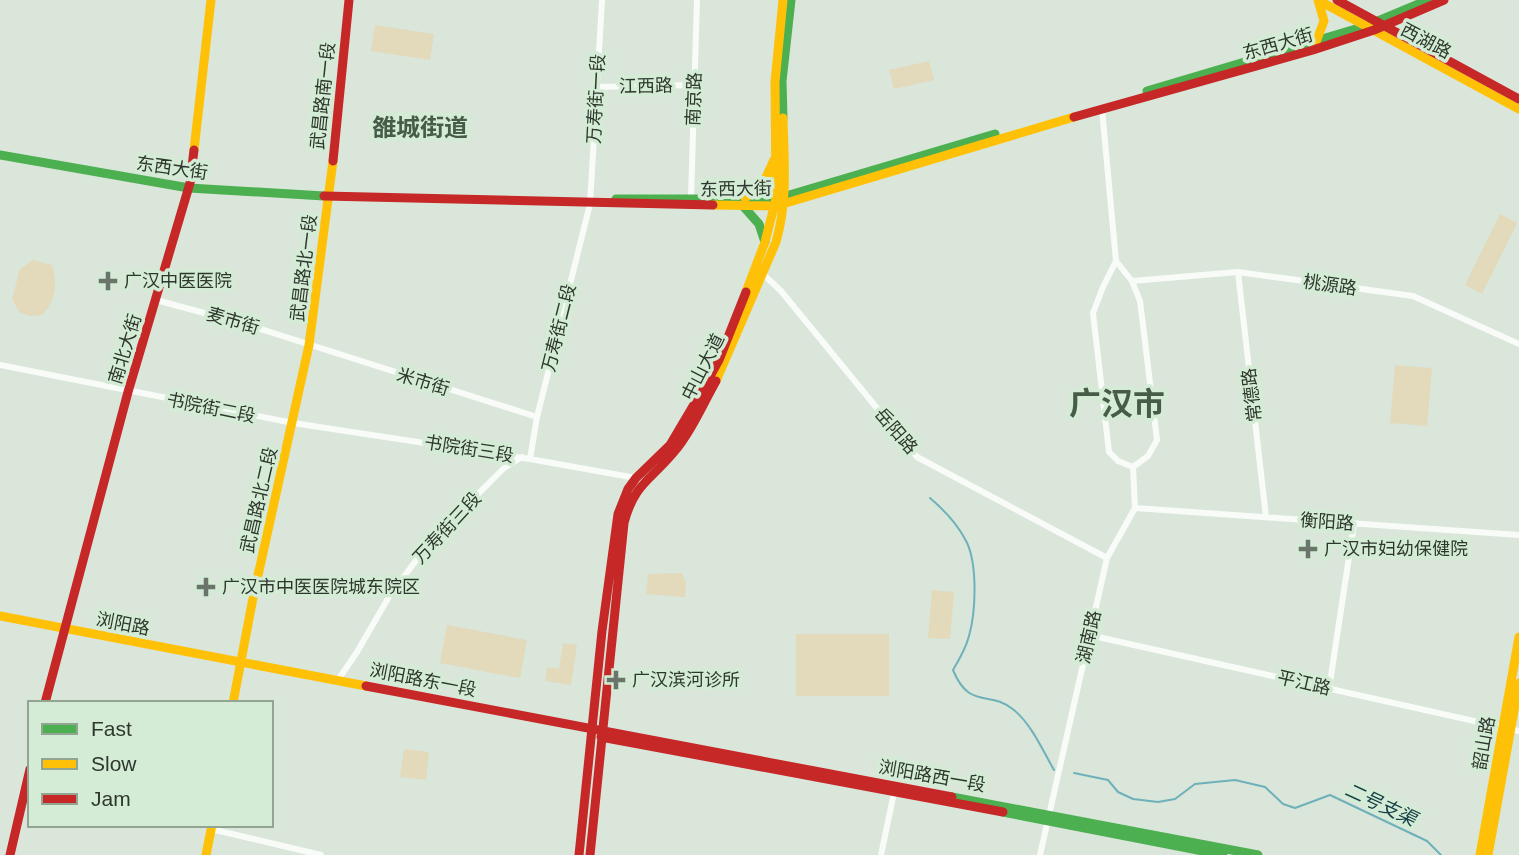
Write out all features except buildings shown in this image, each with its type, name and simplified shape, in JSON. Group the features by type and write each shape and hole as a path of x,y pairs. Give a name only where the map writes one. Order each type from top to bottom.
{"street":[{"name":"南北大街","path":"46,701 128,392 190,186 211,0"},
{"name":"武昌路南一段","path":"329,193 349,0"},
{"name":"万寿街一段","path":"590,201 602,0"},
{"name":"南京路","path":"691,199 697,0"},
{"name":"中山大道","path":"640,480 675,451 720,375 776,242 783,218 776,156 775,82 783,0"},
{"name":"中山大道","path":"598,733 628,508 640,480 670,445 719,360 781,201 782,81 791,0"},
{"path":"1316,42 1325,26 1325,17 1318,0"},
{"name":"西湖路","path":"1318,0 1519,99"},
{"name":"西湖路","path":"1338,0 1375,26 1519,109"},
{"name":"东西大街","path":"781,201 1375,26 1428,0"},
{"name":"东西大街","path":"0,155 190,186 590,201 781,201 1300,54 1444,0"},
{"name":"江西路","path":"597,87 695,85"},
{"path":"1102,109 1116,261 1132,281 1140,301 1157,440 1149,456 1133,467"},
{"name":"东西大街","path":"0,149 190,186"},
{"path":"765,242 759,225 744,202 762,186 776,156"},
{"name":"武昌路北一段","path":"309,345 329,193"},
{"name":"东西大街","path":"590,201 691,199 744,202"},
{"name":"万寿街二段","path":"530,458 537,417 590,201"},
{"path":"1116,261 1102,287 1093,313 1109,452 1118,461 1133,467"},
{"name":"桃源路","path":"1132,281 1238,272 1413,296 1519,344"},
{"name":"常德路","path":"1238,272 1266,517"},
{"name":"岳阳路","path":"763,274 781,291 917,457 1107,558"},
{"name":"麦市街","path":"156,300 309,345"},
{"name":"米市街","path":"309,345 537,417"},
{"name":"武昌路北二段","path":"233,701 309,345"},
{"name":"书院街二段","path":"0,365 293,423"},
{"name":"书院街三段","path":"293,423 530,458 640,480"},
{"name":"万寿街三段","path":"338,680 390,595 430,542 504,468 522,457"},
{"path":"1133,467 1135,508"},
{"name":"衡阳路","path":"1135,508 1519,535"},
{"name":"湖南路","path":"1040,855 1107,558 1135,508"},
{"path":"1329,689 1354,523"},
{"name":"浏阳路","path":"0,616 240,663"},
{"name":"平江路","path":"1089,635 1511,730"},
{"name":"韶山路","path":"1480,855 1511,730 1519,637"},
{"name":"浏阳路东一段","path":"240,663 338,680 598,733"},
{"name":"韶山路","path":"1488,855 1519,683"},
{"path":"579,855 598,733"},
{"path":"590,855 600,762 598,733"},
{"name":"浏阳路西一段","path":"598,733 1258,855"},
{"path":"0,852 8,855 28,777"},
{"path":"881,855 895,789"},
{"path":"1049,817 1223,855"},
{"path":"206,855 211,827 321,855"}],"shaded area":[{"path":"375,25 434,34 430,60 371,51"},
{"path":"929,61 934,80 894,89 889,70"},
{"path":"1500,214 1517,223 1482,294 1465,285"},
{"path":"33,260 52,265 55,285 47,310 42,315 29,316 19,312 12,299 20,269"},
{"path":"1395,365 1432,368 1427,426 1390,423"},
{"path":"682,573 686,583 685,597 646,594 648,574"},
{"path":"932,590 954,592 950,639 928,638"},
{"path":"447,625 527,640 520,678 440,663"},
{"path":"796,634 889,634 889,696 796,696"},
{"path":"563,643 577,645 571,685 545,681 547,667 559,669"},
{"path":"404,749 429,752 426,780 400,777"}],"waterway":[{"name":"二号支渠","path":"930,498 961,533 969,548 974,573 971,626 966,645 953,670 966,691 1005,704 1014,710 1037,738 1054,770"},
{"name":"二号支渠","path":"1074,773 1108,780 1118,792 1133,799 1158,802 1175,799 1195,784 1235,780 1265,787 1283,804 1295,808 1330,795 1427,841 1441,855"}],"traffic: fast":[{"path":"783,118 782,81 791,0"},
{"path":"1147,91 1366,26 1428,0"},
{"path":"616,199 776,199 995,134"},
{"path":"0,155 189,188 324,196"},
{"path":"743,206 759,224 765,242"},
{"path":"952,797 1258,855"},
{"path":"1003,812 1223,855"}],"traffic: slow":[{"path":"194,150 211,0"},
{"path":"746,292 765,242 776,199 775,82 783,0"},
{"path":"1318,0 1519,109"},
{"path":"1316,42 1324,21 1318,0"},
{"path":"713,205 776,206 1074,117"},
{"path":"716,381 780,227 784,196 783,118"},
{"path":"745,198 762,186 774,160"},
{"path":"233,701 253,598 309,345 333,161"},
{"path":"0,616 366,686"},
{"path":"1480,855 1519,637"},
{"path":"1488,855 1519,683"},
{"path":"206,855 212,827"}],"traffic: jam":[{"path":"333,161 349,0"},
{"path":"1337,0 1519,99"},
{"path":"1074,117 1313,50 1374,30 1444,0"},
{"path":"46,701 128,392 190,183 194,150"},
{"path":"324,196 713,205"},
{"path":"579,855 602,631 618,514 628,489 670,445 699,396 719,360 746,292"},
{"path":"590,855 624,523 638,491 680,444 716,381"},
{"path":"366,686 952,797"},
{"path":"601,737 1003,812"},
{"path":"10,855 28,778"}],"place":[{"name":"广汉中医医院","path":"108,281"},
{"name":"广汉市妇幼保健院","path":"1308,549"},
{"name":"广汉市中医医院城东院区","path":"206,587"},
{"name":"广汉滨河诊所","path":"616,680"}],"district":[{"name":"雒城街道","path":"420,128"},
{"name":"广汉市","path":"1117,404"}]}
